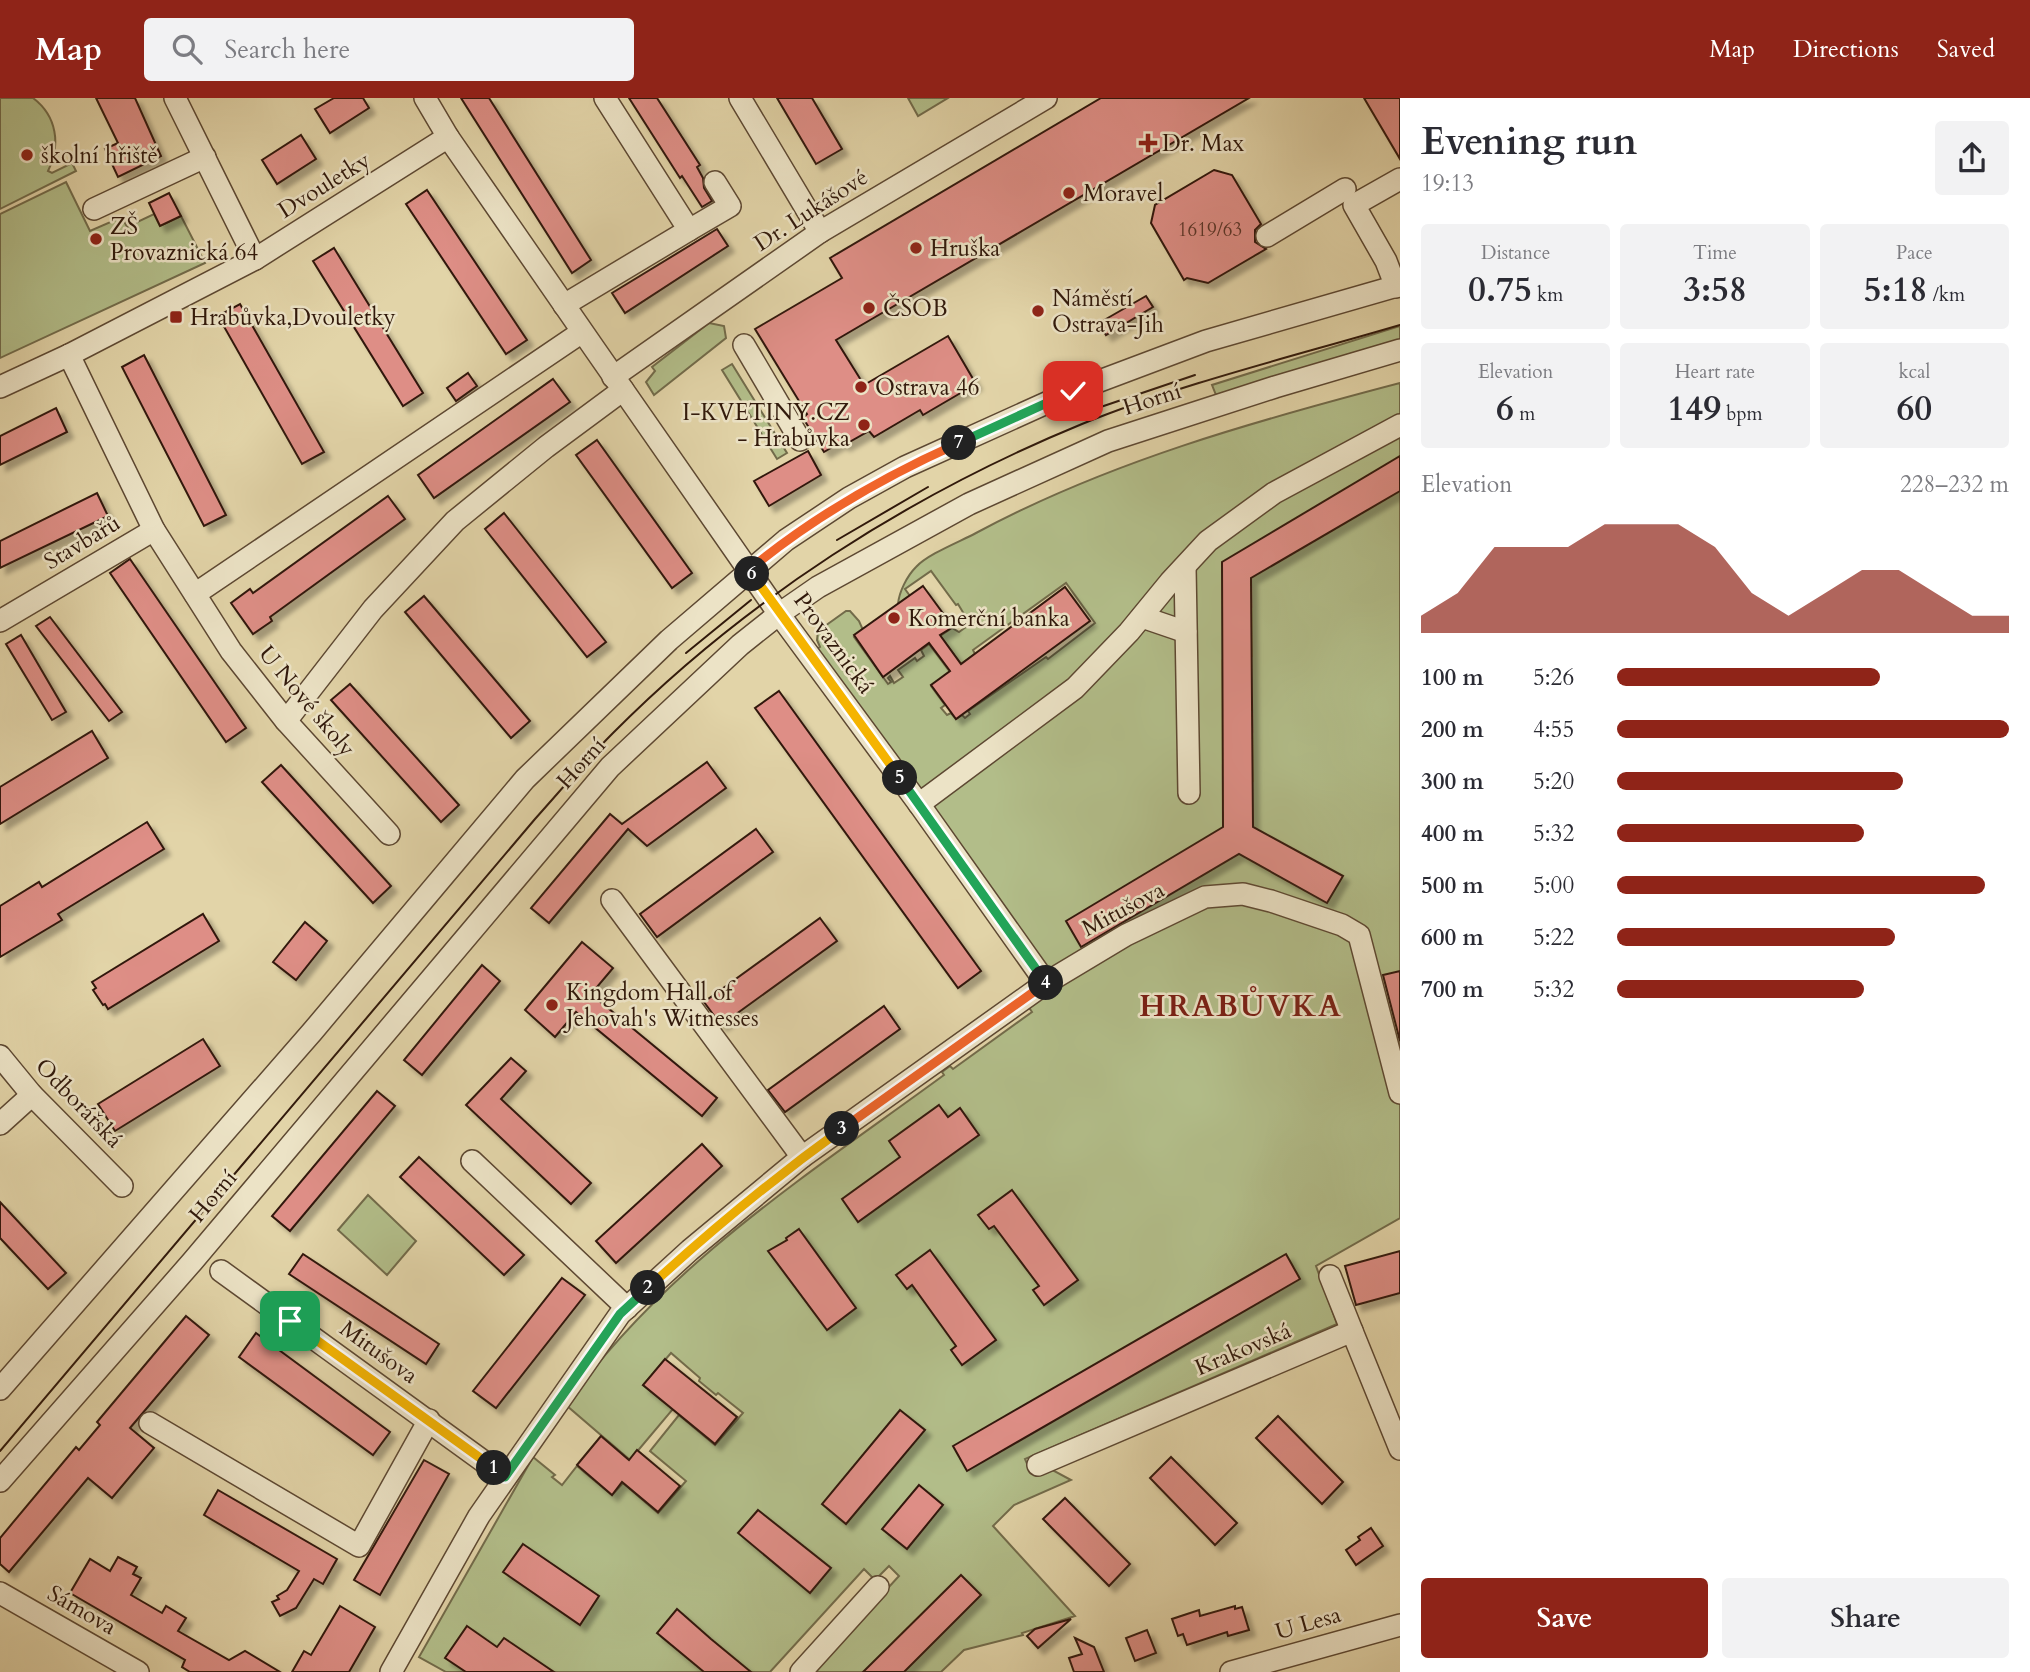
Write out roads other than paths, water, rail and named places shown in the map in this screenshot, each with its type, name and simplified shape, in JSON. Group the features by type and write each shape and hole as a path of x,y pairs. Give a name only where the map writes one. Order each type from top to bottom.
{"street":[{"path":"175,98 255,259"},
{"name":"Provaznická","path":"425,98 582,332 779,614 1046,983"},
{"path":"605,98 688,230"},
{"path":"740,98 821,232"},
{"name":"Dr. Lukášové","path":"286,721 373,609 455,521 547,447 618,384 821,232 1045,98"},
{"name":"Dvouletky","path":"0,387 69,355 255,259 448,136"},
{"path":"94,209 205,157"},
{"path":"1398,286 1354,205 1400,179"},
{"path":"564,305 730,206 715,182"},
{"path":"1268,236 1345,189"},
{"name":"Horní","path":"0,1389 312,1032 525,779 669,639 792,535 849,498 905,467 1073,391 1206,341 1398,286"},
{"path":"195,594 582,332"},
{"path":"744,345 800,440"},
{"name":"Horní","path":"0,1481 192,1262 610,767 740,645 818,587 969,504 1108,441 1400,350"},
{"name":"U Nové školy","path":"69,355 154,530 231,652 286,721 390,834"},
{"path":"919,804 1075,688 1129,632 1208,541 1274,493 1400,425"},
{"name":"Stavbařů","path":"0,621 154,530"},
{"path":"1185,567 1189,793"},
{"path":"1142,617 1186,632"},
{"name":"Mitušova","path":"391,1672 479,1516 620,1314 690,1250 802,1157 1046,983 1126,935 1205,897 1243,894 1342,925 1359,935 1400,1093"},
{"path":"612,901 802,1157"},
{"name":"Odborářská","path":"0,1056 32,1095 122,1185"},
{"path":"0,1124 32,1095"},
{"path":"472,1161 627,1308"},
{"name":"Mitušova","path":"221,1271 505,1477"},
{"path":"1330,1276 1400,1449"},
{"name":"Krakovská","path":"1038,1465 1352,1331"},
{"path":"150,1423 359,1546 429,1420"},
{"path":"801,1672 877,1587"},
{"name":"Sámova","path":"0,1593 138,1672"},
{"name":"U Lesa","path":"1231,1672 1400,1625"}],"tram line":[{"path":"0,1451 535,819 613,733 664,684 718,639 832,555 892,518 1018,452 1120,409 1400,325"},
{"path":"1083,413 1195,375"},
{"path":"837,540 928,487"},
{"path":"686,653 751,600"}],"place":[{"name":"Dr. Max","path":"1148,143"},
{"name":"školní hřiště","path":"27,155"},
{"name":"Moravel","path":"1069,193"},
{"name":"ZŠ Provaznická 64","path":"96,239"},
{"name":"Hruška","path":"916,248"},
{"name":"ČSOB","path":"869,308"},
{"name":"Náměstí Ostrava-Jih","path":"1038,311"},
{"name":"Hrabůvka,Dvouletky","path":"176,317"},
{"name":"Ostrava 46","path":"861,387"},
{"name":"I-KVETINY.CZ - Hrabůvka","path":"864,425"},
{"name":"Komerční banka","path":"894,618"},
{"name":"Kingdom Hall of Jehovah's Witnesses","path":"552,1005"}],"district":[{"name":"HRABŮVKA","path":"1241,1006"}]}
